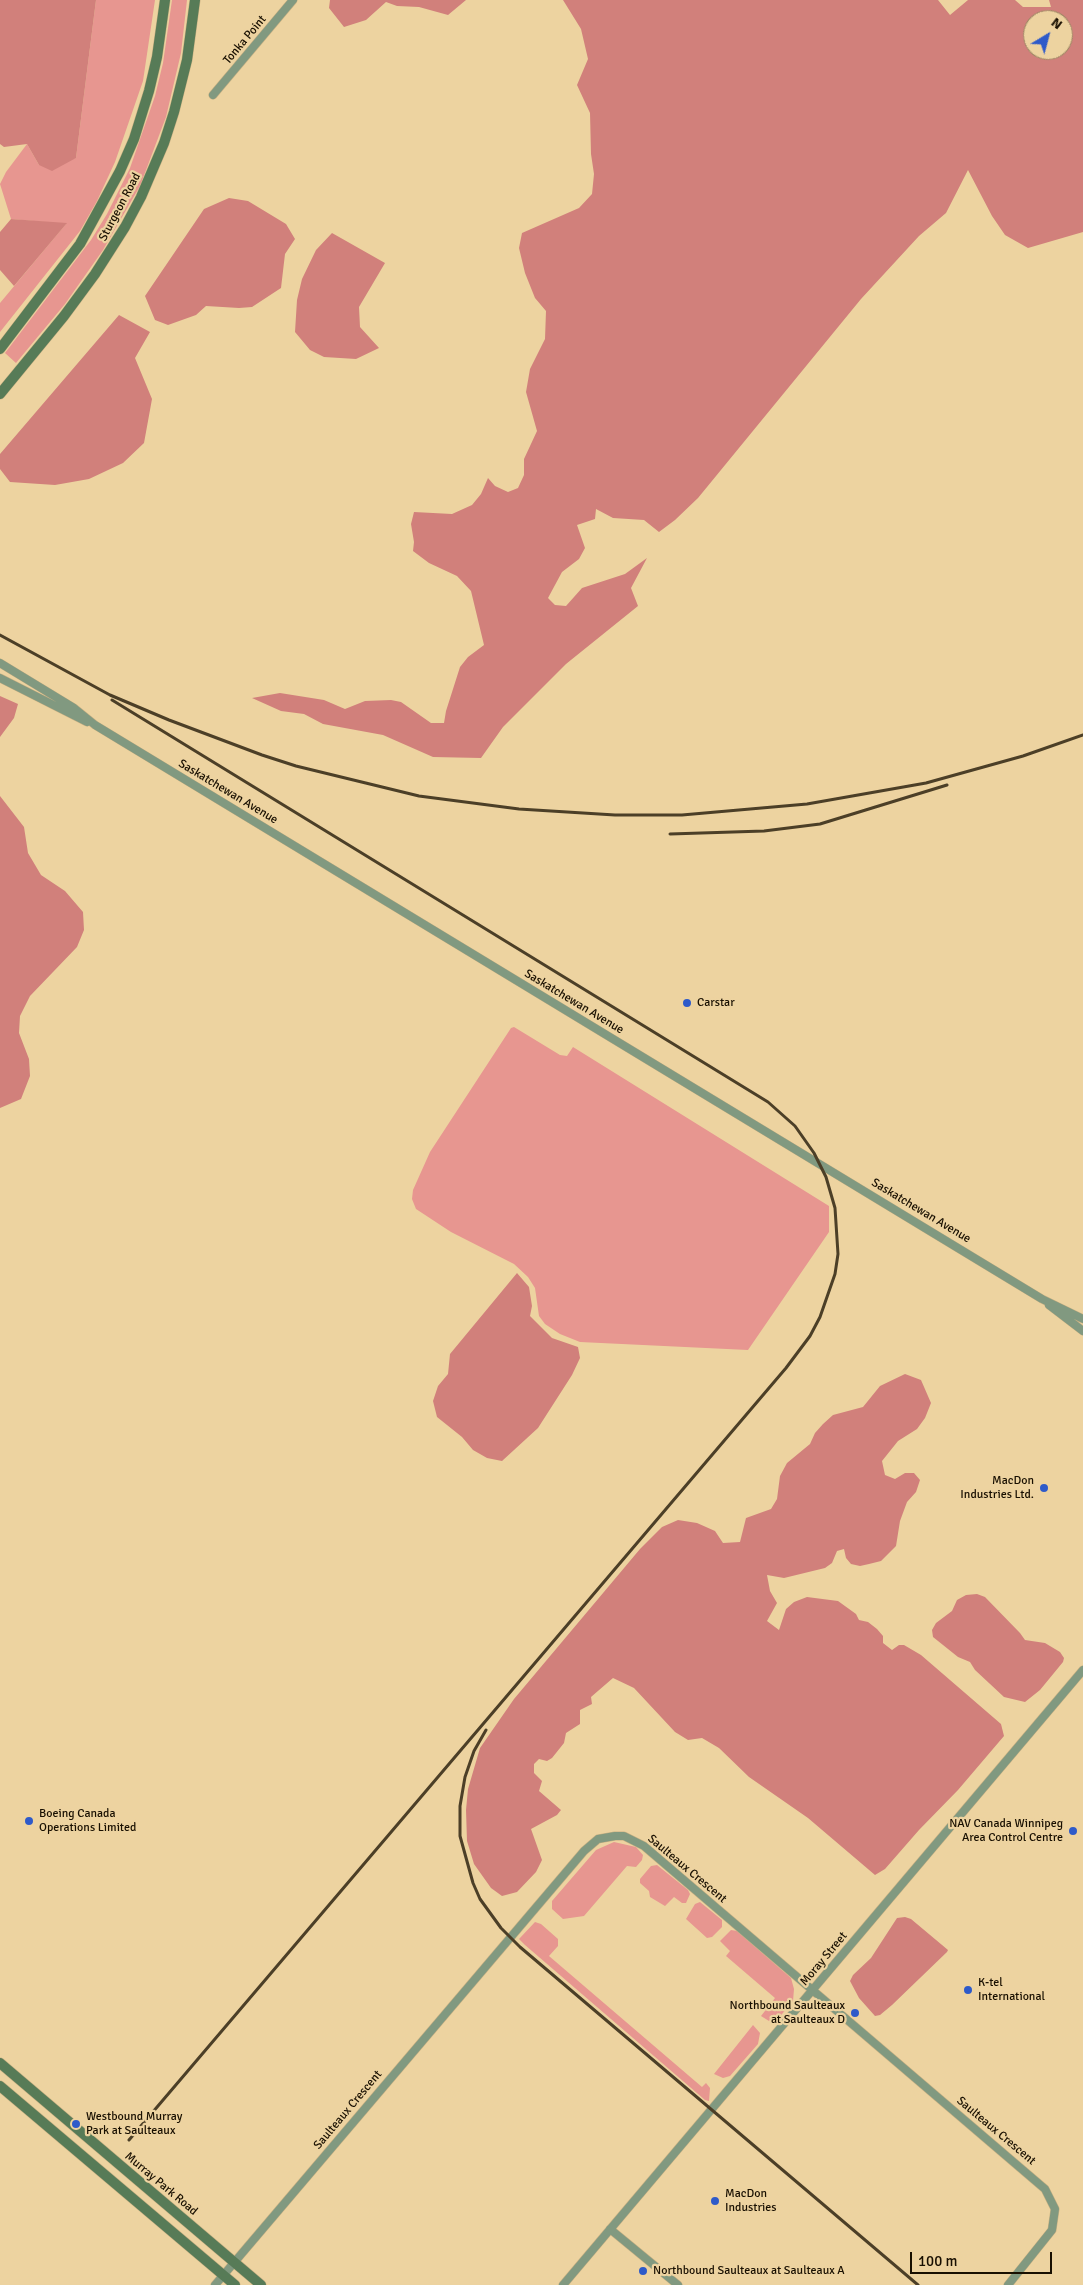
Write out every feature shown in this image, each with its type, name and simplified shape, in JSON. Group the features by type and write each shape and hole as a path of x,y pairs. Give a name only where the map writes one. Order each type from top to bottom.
{"main road":[{"name":"Sturgeon Road","path":"0,349 71,259 96,220 113,187 134,139 149,90 157,57 164,0"},
{"name":"Sturgeon Road","path":"0,394 64,316 95,274 120,236 141,197 164,143 174,112 187,60 195,0"},
{"name":"Murray Park Road","path":"0,2063 261,2285"},
{"path":"0,2086 235,2285"},
{"path":"57,2134 80,2132"}],"street":[{"name":"Tonka Point","path":"213,95 293,0"},
{"name":"Saskatchewan Avenue","path":"0,663 74,708 95,725 1042,1299 1083,1319"},
{"name":"Saskatchewan Avenue","path":"0,678 70,715 95,725"},
{"name":"Saskatchewan Avenue","path":"1042,1299 1083,1332"},
{"name":"Moray Street","path":"562,2285 1083,1670"},
{"name":"Saulteaux Crescent","path":"215,2285 584,1851 598,1839 624,1836 644,1846 1045,2189 1055,2208 1052,2230 1008,2285"},
{"path":"610,2229 678,2285"}],"shaded area":[{"path":"0,0 96,0 76,158 52,171 39,165 27,144 4,147 0,144"},
{"path":"96,0 155,0 143,81 115,162 97,201 80,231 0,332 0,303 66,224 11,219 0,184 6,172 27,144 39,165 76,158"},
{"path":"172,0 187,0 181,53 166,117 140,186 103,250 65,304 16,363 5,353 91,240 107,214 130,168 155,96 163,63"},
{"path":"330,0 466,0 448,15 419,7 397,6 386,2 366,20 344,27 329,8"},
{"path":"563,0 938,0 950,15 968,0 1015,0 1023,7 1051,7 1049,0 1083,0 1083,232 1028,248 1005,235 992,216 968,170 946,213 919,236 861,299 698,498 675,520 659,532 644,520 613,518 596,509 595,519 577,525 585,548 579,559 562,572 548,598 555,605 566,606 582,588 625,574 647,558 631,588 638,606 566,664 503,727 481,758 433,757 383,735 323,724 304,714 281,711 252,698 280,693 324,700 345,709 365,701 391,700 401,702 431,723 444,723 460,667 468,657 484,645 471,591 457,576 429,563 413,551 414,542 411,524 414,512 452,514 472,505 481,494 488,478 495,486 508,492 518,488 524,475 524,459 537,431 526,392 530,369 545,339 546,311 535,298 525,273 519,248 522,233 579,208 592,194 594,174 591,154 590,113 577,85 588,59 581,29"},
{"path":"229,198 248,201 286,224 295,239 285,254 281,288 252,307 206,306 196,315 168,325 155,320 145,296 204,209"},
{"path":"11,219 67,223 14,286 0,270 0,232"},
{"path":"332,233 385,263 359,307 360,327 379,348 356,359 324,357 310,350 295,332 297,300 302,279 316,250"},
{"path":"119,315 150,332 135,358 152,399 144,443 123,463 89,479 55,485 10,482 0,469 0,454"},
{"path":"0,696 18,704 14,718 0,737"},
{"path":"0,796 24,827 28,853 41,875 65,891 83,912 84,930 77,947 30,996 20,1016 19,1033 29,1059 30,1076 21,1099 0,1108"},
{"path":"514,1027 560,1055 567,1056 573,1047 829,1206 829,1232 748,1350 580,1342 560,1334 545,1324 539,1316 535,1288 528,1277 514,1264 451,1232 416,1209 412,1199 413,1190 430,1152 511,1028"},
{"path":"517,1273 529,1287 532,1306 530,1316 552,1338 578,1347 580,1358 572,1375 538,1428 502,1461 487,1458 473,1450 462,1437 437,1417 433,1401 438,1386 448,1374 450,1354"},
{"path":"905,1374 921,1380 931,1403 925,1418 917,1429 898,1441 882,1461 885,1475 895,1479 905,1473 914,1473 920,1480 916,1492 907,1502 900,1521 896,1546 881,1561 869,1564 860,1566 851,1564 846,1558 844,1549 837,1551 832,1563 825,1568 784,1578 767,1575 770,1591 777,1603 767,1621 779,1630 786,1609 794,1602 807,1597 838,1601 856,1614 859,1620 868,1622 877,1629 883,1636 883,1643 892,1650 899,1645 904,1645 921,1655 1001,1724 1004,1736 958,1790 885,1869 875,1875 808,1818 749,1777 719,1748 702,1738 688,1740 675,1732 634,1688 613,1678 591,1697 592,1704 580,1710 580,1724 566,1733 564,1743 552,1758 547,1761 539,1759 534,1764 534,1773 542,1781 539,1791 561,1810 557,1815 531,1829 542,1860 536,1872 517,1892 502,1896 491,1888 474,1864 467,1841 466,1810 468,1789 480,1748 514,1699 640,1549 662,1527 678,1520 697,1523 715,1531 723,1543 740,1542 746,1518 771,1509 777,1499 780,1476 787,1463 810,1444 815,1433 823,1424 833,1415 863,1407 880,1386"},
{"path":"977,1594 985,1597 1025,1640 1045,1643 1060,1652 1064,1658 1063,1662 1040,1690 1025,1702 1004,1697 975,1670 970,1662 958,1657 933,1637 932,1630 936,1623 952,1611 957,1600 966,1595"},
{"path":"614,1842 636,1847 643,1855 642,1860 636,1867 627,1866 584,1916 563,1919 552,1909 552,1901 596,1850"},
{"path":"657,1865 688,1890 690,1894 686,1903 682,1903 674,1897 665,1906 650,1897 649,1891 640,1883 640,1879 651,1866"},
{"path":"700,1902 722,1920 722,1927 712,1937 707,1938 686,1919 695,1904"},
{"path":"905,1917 911,1919 948,1950 892,2005 880,2015 875,2016 859,1998 850,1981 853,1975 871,1958 897,1918"},
{"path":"535,1922 541,1924 558,1939 558,1946 549,1956 702,2087 706,2083 710,2088 709,2101 705,2100 519,1939"},
{"path":"731,1930 737,1931 791,1978 794,1989 793,2001 777,2020 769,2021 761,2016 775,1998 726,1956 730,1951 720,1941"},
{"path":"753,2025 760,2033 758,2044 730,2076 723,2078 714,2074"}],"railway":[{"path":"0,635 110,695 169,720 262,755 296,766 419,796 519,809 615,815 682,815 807,804 926,783 1023,756 1083,735"},
{"path":"112,700 768,1102 795,1126 814,1153 826,1177 835,1208 838,1254 835,1274 820,1317 810,1336 786,1368 129,2140"},
{"path":"670,834 764,831 820,824 947,785"},
{"path":"486,1730 474,1751 465,1777 460,1806 460,1836 473,1883 480,1899 501,1928 520,1947 918,2285"}],"place":[{"name":"Carstar","path":"687,1003"},
{"name":"MacDon Industries Ltd.","path":"1044,1488"},
{"name":"Boeing Canada Operations Limited","path":"29,1821"},
{"name":"NAV Canada Winnipeg Area Control Centre","path":"1073,1831"},
{"name":"K-tel International","path":"968,1990"},
{"name":"Northbound Saulteaux at Saulteaux D","path":"855,2013"},
{"name":"Westbound Murray Park at Saulteaux","path":"76,2124"},
{"name":"MacDon Industries","path":"715,2201"},
{"name":"Northbound Saulteaux at Saulteaux A","path":"643,2271"}]}
